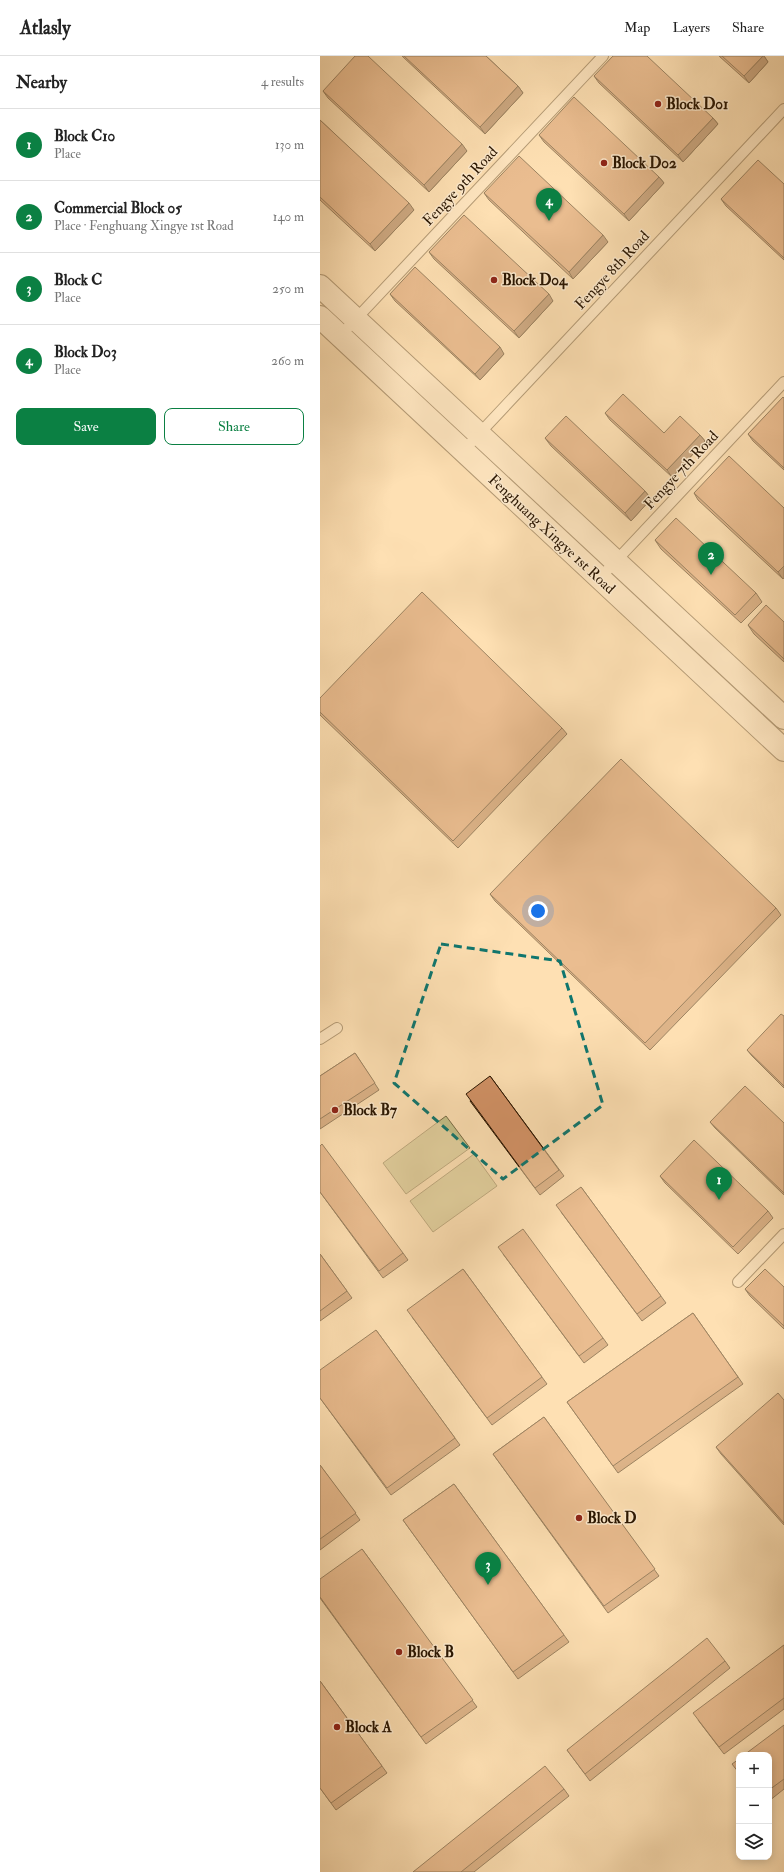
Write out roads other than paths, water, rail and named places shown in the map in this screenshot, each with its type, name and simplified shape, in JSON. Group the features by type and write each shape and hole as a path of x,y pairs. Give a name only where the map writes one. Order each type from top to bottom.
{"street":[{"name":"Fenghuang Xingye 1st Road","path":"320,286 784,718"},
{"name":"Fenghuang Xingye 1st Road","path":"320,317 784,750"}],"lane":[{"name":"Fengye 9th Road","path":"340,336 602,56"},
{"name":"Fengye 8th Road","path":"463,451 784,110"},
{"name":"Fengye 7th Road","path":"600,578 784,382"},
{"path":"320,1039 337,1028"},
{"path":"738,1282 784,1234"}],"place":[{"name":"Block D01","path":"658,104"},
{"name":"Block D02","path":"604,163"},
{"name":"Block D03","path":"549,221"},
{"name":"Block D04","path":"494,280"},
{"name":"Commercial Block 05","path":"711,575"},
{"name":"Block B7","path":"335,1110"},
{"name":"Block C10","path":"719,1200"},
{"name":"Block D","path":"579,1518"},
{"name":"Block C","path":"488,1585"},
{"name":"Block B","path":"399,1652"},
{"name":"Block A","path":"337,1727"}]}
